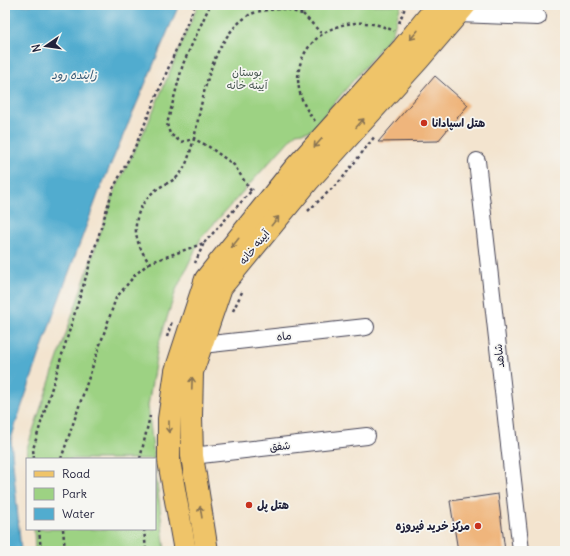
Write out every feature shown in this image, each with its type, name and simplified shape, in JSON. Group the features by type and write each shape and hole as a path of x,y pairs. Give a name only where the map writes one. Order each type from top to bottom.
{"main road":[{"name":"آیینه خانه","path":"207,551 192,456 192,372 221,287 309,180 418,60 454,8"},
{"name":"آیینه خانه","path":"185,551 170,461 169,418 176,371 206,279 294,169 403,48 454,8"}],"street":[{"path":"454,8 538,17"},
{"name":"شاهد","path":"477,161 521,551"},
{"name":"ماه","path":"202,345 366,326"},
{"name":"شفق","path":"192,456 367,436"}],"path":[{"path":"34,458 33,449 113,190 135,147 195,5"},
{"path":"210,5 183,64 167,124 170,134 181,142 194,139 208,146 234,165 251,191"},
{"path":"297,5 303,14 321,33"},
{"path":"318,123 306,107 300,93 298,74 301,58 310,44 321,33 336,24 353,21 368,22 383,26 396,32 406,5"},
{"path":"60,458 116,298 135,275 149,263 140,246 136,230 138,214 144,202 156,190 179,175 186,164 194,139 206,83 212,66 228,34 250,15 266,10 286,9 303,14"},
{"path":"304,215 341,180 378,132"},
{"path":"232,315 244,288"},
{"path":"39,530 41,551"},
{"path":"63,530 65,551"},
{"path":"144,530 146,551"}],"green space":[{"name":"بوستان آیینه خانه","path":"198,5 401,5 392,34 311,131 296,133 201,238 176,290 158,346 148,406 154,458 28,458 27,448 115,190 148,123"},
{"path":"156,474 165,551 35,551 34,530 156,530"}],"water":[{"name":"زاینده رود","path":"5,5 179,5 99,192 55,310 11,440 21,551 5,551"}],"building":[{"name":"هتل اسپادانا","path":"435,76 468,105 438,141 378,142"},
{"name":"مرکز خرید فیروزه","path":"498,494 505,551 458,551 450,501"}],"place":[{"name":"هتل اسپادانا","path":"424,123"},
{"name":"هتل پل","path":"249,505"},
{"name":"مرکز خرید فیروزه","path":"478,526"}]}
